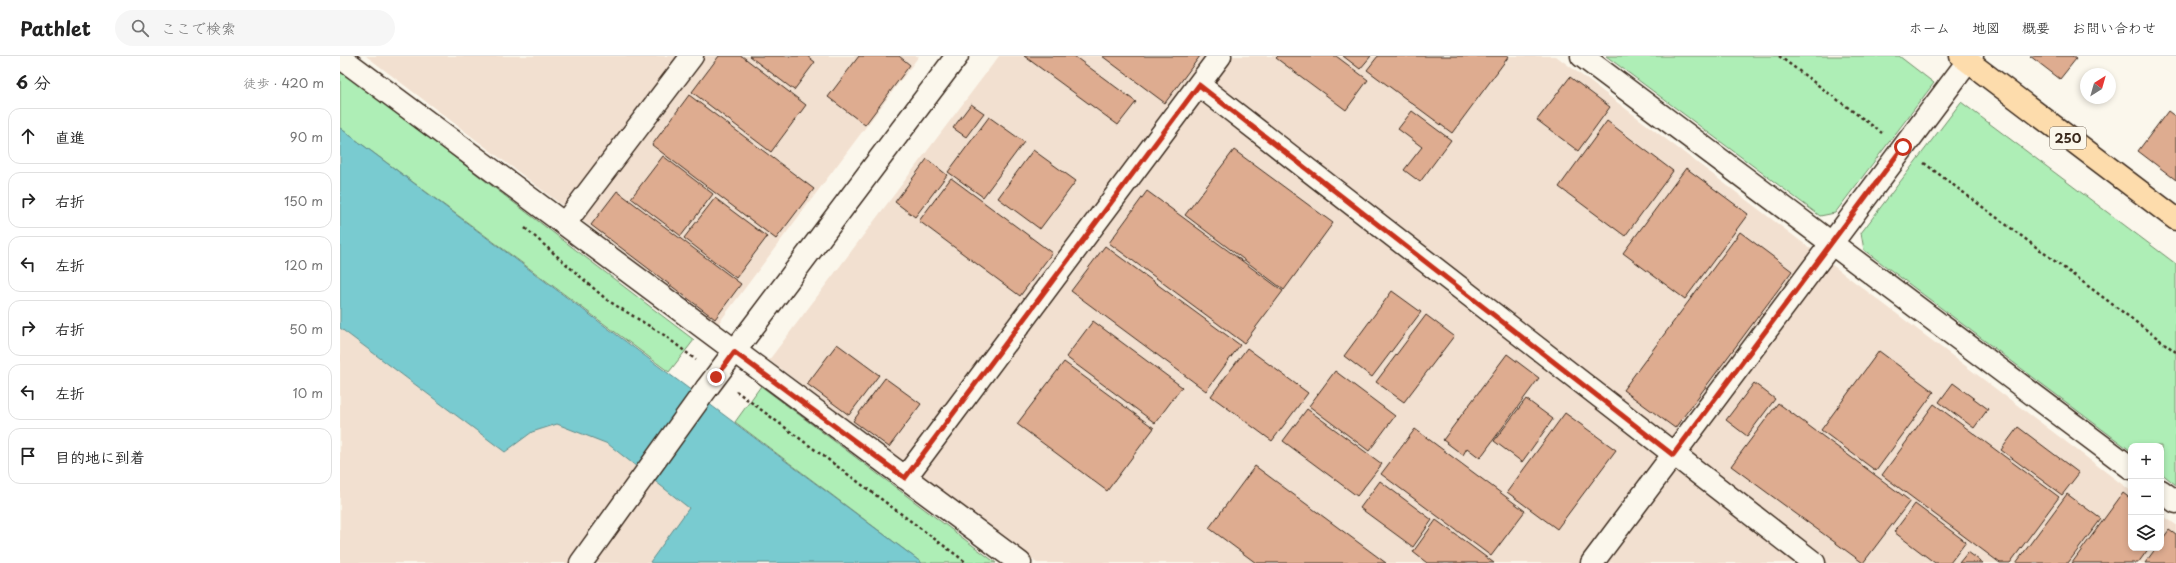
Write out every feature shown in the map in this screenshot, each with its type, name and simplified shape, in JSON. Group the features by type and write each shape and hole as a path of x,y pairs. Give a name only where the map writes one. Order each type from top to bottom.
{"highway":[{"name":"250","path":"1967,58 2176,219"}],"street":[{"path":"340,56 565,223 734,352 1020,563"},
{"path":"565,223 692,56"},
{"path":"581,563 711,383 957,56"},
{"path":"905,478 1220,56"},
{"path":"1582,56 1832,242 2128,466"},
{"path":"1592,563 1903,147 1967,58"},
{"path":"1199,85 1673,455 1814,563"},
{"path":"2164,493 2176,502"}],"path":[{"path":"1779,56 2176,352"},
{"path":"519,223 607,300 664,335 711,383 967,563"}],"shaded area":[{"path":"366,56 919,56 718,324"},
{"path":"999,56 1556,56 2128,489 2128,551 2164,551 2164,516 2176,525 2176,563 1037,563 769,360"},
{"path":"340,328 505,452 532,432 557,424 608,444 690,508 651,561 652,563 340,563"}],"green space":[{"path":"1606,56 1899,56 1934,83 1835,213 1820,216"},
{"path":"340,70 694,340 669,372 340,128"},
{"path":"1961,102 2176,264 2176,485 2164,475 2164,443 2128,443 2128,449 1864,250 1861,233"},
{"path":"761,386 996,563 922,563 735,422"}],"water":[{"path":"340,128 922,563 650,562 689,508 608,444 557,424 532,432 505,452 340,328"}],"building":[{"path":"719,56 742,56 806,105 771,152 692,92"},
{"path":"749,56 807,56 815,62 794,90"},
{"path":"859,56 899,56 910,65 865,125 828,97"},
{"path":"1024,56 1074,56 1136,102 1118,125"},
{"path":"1102,56 1200,56 1165,103"},
{"path":"1278,56 1336,56 1368,80 1346,110 1276,58"},
{"path":"1343,56 1371,56 1360,69"},
{"path":"1378,56 1509,56 1452,133 1367,70"},
{"path":"2030,56 2072,56 2076,59 2060,79"},
{"path":"1570,77 1610,107 1578,151 1537,120"},
{"path":"689,95 814,189 776,239 652,145"},
{"path":"971,104 984,113 966,137 953,128"},
{"path":"1412,111 1451,140 1420,182 1404,170 1422,147 1398,129"},
{"path":"2168,111 2176,117 2176,180 2138,151"},
{"path":"989,117 1024,142 983,197 948,172"},
{"path":"1607,121 1673,171 1625,236 1559,187"},
{"path":"1033,150 1076,181 1040,229 998,198"},
{"path":"1234,150 1333,223 1284,290 1185,215"},
{"path":"663,156 713,194 681,236 631,198"},
{"path":"927,159 947,175 915,217 895,202"},
{"path":"1686,168 1748,214 1685,299 1623,253"},
{"path":"951,178 1052,253 1020,296 919,221"},
{"path":"617,191 741,284 715,319 591,225"},
{"path":"1147,191 1283,291 1244,343 1109,243"},
{"path":"715,198 767,237 736,278 684,238"},
{"path":"1740,232 1792,271 1675,428 1623,390"},
{"path":"1105,246 1240,345 1206,391 1071,291"},
{"path":"1392,291 1421,312 1372,377 1344,356"},
{"path":"1426,315 1454,336 1404,402 1376,382"},
{"path":"1093,321 1182,387 1155,423 1066,357"},
{"path":"837,344 879,375 849,415 807,384"},
{"path":"1247,348 1308,393 1272,441 1211,396"},
{"path":"1879,351 1934,392 1876,471 1821,430"},
{"path":"1507,354 1539,378 1480,458 1467,448 1463,455 1443,440"},
{"path":"1064,362 1154,428 1107,491 1017,424"},
{"path":"1335,371 1395,416 1369,451 1309,406"},
{"path":"885,378 921,404 889,447 853,421"},
{"path":"1754,383 1775,399 1747,436 1726,420"},
{"path":"1953,383 1988,409 1974,428 1939,402"},
{"path":"1526,399 1553,419 1522,462 1494,441"},
{"path":"1778,403 1910,501 1863,563 1731,466"},
{"path":"1934,404 2059,497 2010,563 2000,563 1882,475"},
{"path":"1307,409 1382,464 1357,496 1283,441"},
{"path":"1565,413 1616,450 1557,529 1507,492"},
{"path":"2018,427 2079,473 2062,495 2001,450"},
{"path":"1415,429 1525,511 1491,556 1381,474"},
{"path":"1255,466 1386,563 1256,563 1209,528"},
{"path":"1380,481 1432,520 1413,547 1360,508"},
{"path":"2123,493 2128,497 2128,551 2147,551 2138,563 2072,563"},
{"path":"2067,494 2101,519 2068,563 2016,563"},
{"path":"1915,504 1966,542 1950,563 1935,563 1894,532"},
{"path":"1436,520 1494,563 1427,563 1413,552"},
{"path":"2169,530 2176,535 2176,563 2145,563 2154,551 2164,551 2164,537"},
{"path":"1968,552 1983,563 1959,563"}],"route":[{"path":"716,377 734,352 905,478 1199,85 1673,455 1903,147"}]}
